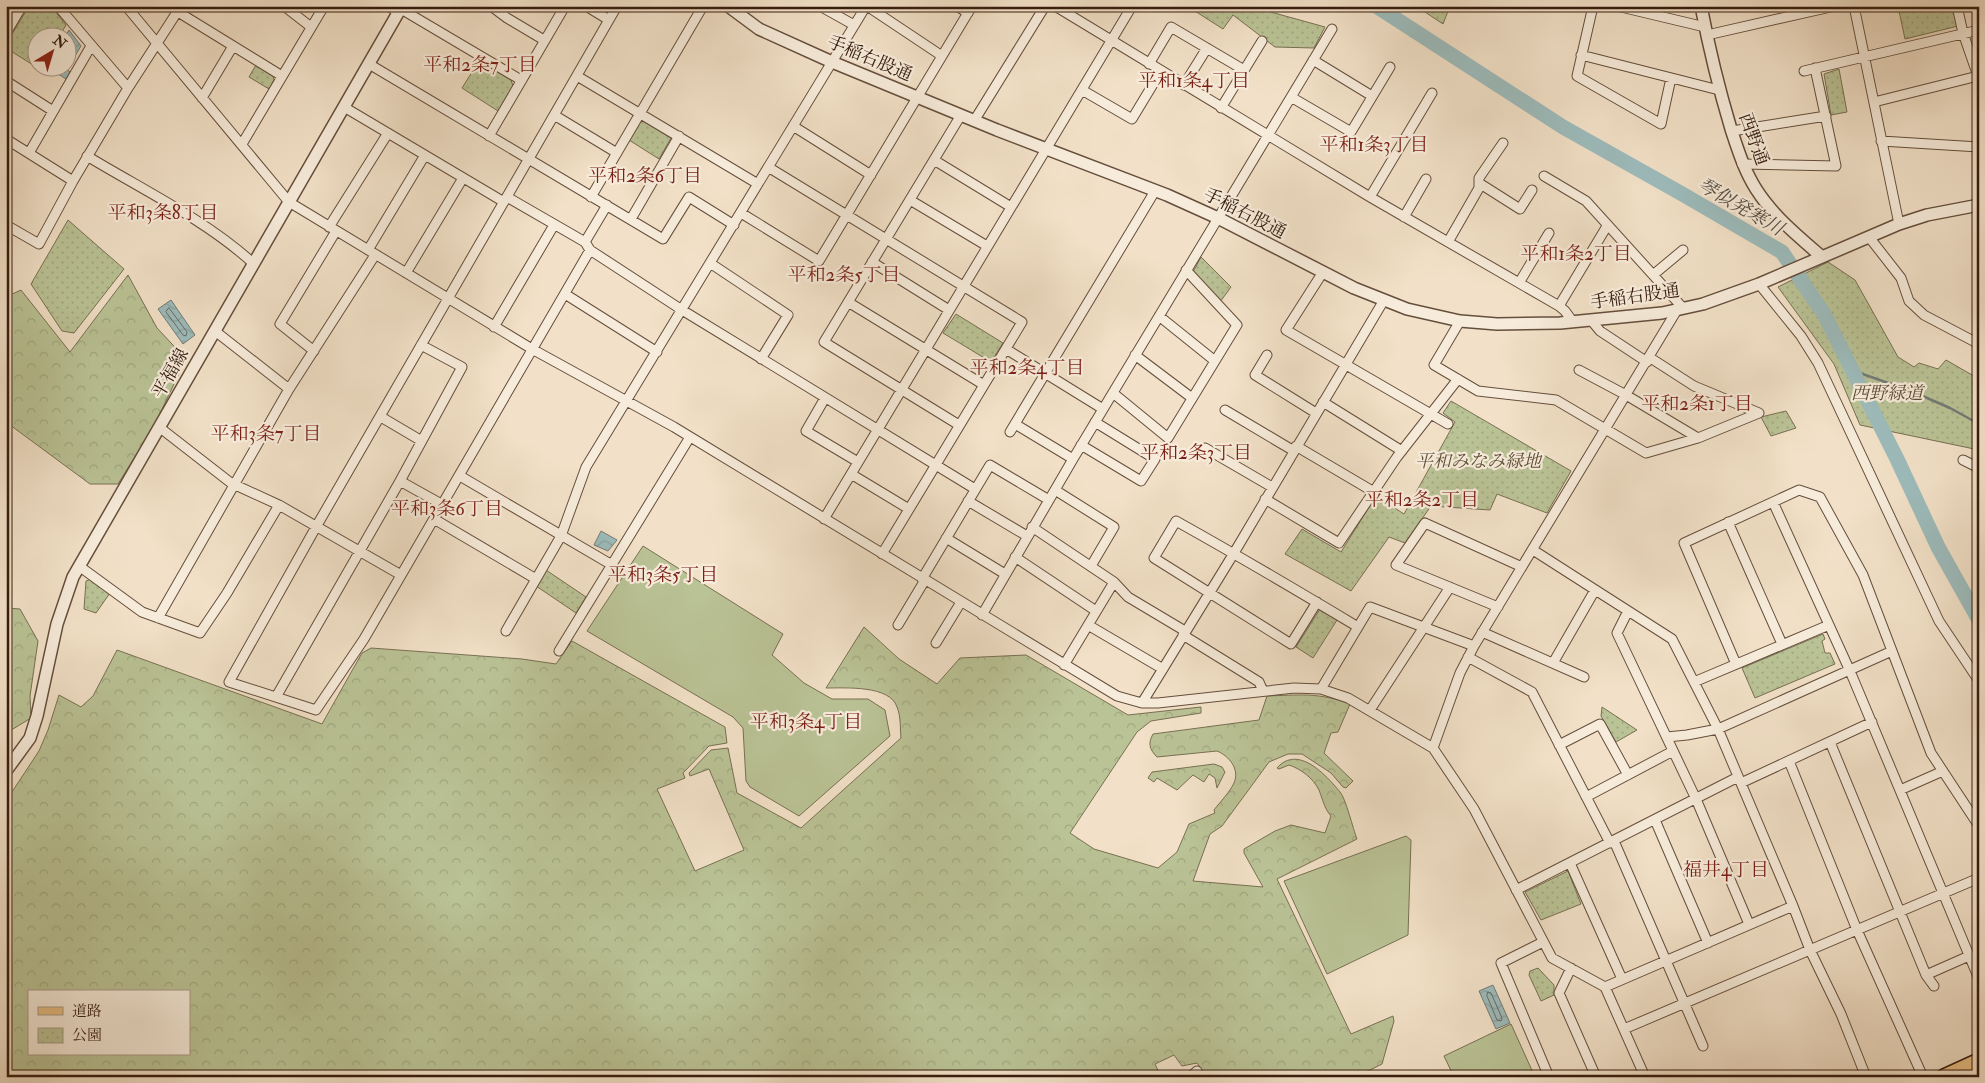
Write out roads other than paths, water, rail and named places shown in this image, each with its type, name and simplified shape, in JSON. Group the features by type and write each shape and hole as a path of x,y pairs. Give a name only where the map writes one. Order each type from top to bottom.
{"main road":[{"path":"1944,1077 1979,1061"}],"street":[{"path":"6,33 22,6"},
{"path":"58,6 128,88"},
{"path":"126,6 289,202 494,327 690,437 1117,696 1142,704 1294,688 1320,689 1348,698 1433,748 1474,809 1552,958 1605,987 1645,1077"},
{"path":"284,6 312,27"},
{"path":"242,144 324,6"},
{"path":"491,6 544,40"},
{"path":"489,136 565,6"},
{"path":"586,6 609,20"},
{"path":"607,205 565,294 364,639 316,710 229,682 316,527 617,6"},
{"path":"591,197 703,6"},
{"name":"手稲右股通","path":"728,6 759,29 832,62 1218,218 1322,272 1406,309 1460,321 1497,324 1573,322 1662,313 1703,304 1822,258"},
{"path":"820,6 854,25"},
{"path":"506,631 561,536 586,468 867,6 942,56"},
{"path":"741,213 819,261 970,10 957,6"},
{"path":"974,121 1045,6"},
{"path":"1055,6 1370,197 1559,306 1573,322"},
{"path":"824,519 1132,6"},
{"path":"1593,6 1578,76 1661,124 1671,78"},
{"path":"1617,6 1706,31 1835,6"},
{"name":"西野通","path":"1701,6 1719,90 1742,164 1756,190 1768,206 1782,222 1822,258"},
{"path":"1854,6 1898,224"},
{"path":"1874,102 1978,77 1963,33 1957,6"},
{"path":"398,8 521,80"},
{"name":"平福線","path":"6,771 30,738 37,716 56,624 73,576 344,108 398,8"},
{"path":"6,224 39,244 73,181 128,88 179,9 233,46 282,76"},
{"path":"1148,64 1170,27 1244,70"},
{"path":"982,615 1095,422 1332,29"},
{"path":"1804,71 1979,30"},
{"path":"1221,108 1262,40"},
{"path":"29,154 91,46"},
{"path":"202,98 233,46"},
{"path":"1184,85 1207,48"},
{"path":"1581,55 1719,90"},
{"path":"1313,60 1372,96"},
{"path":"369,64 663,239 689,197 734,225"},
{"path":"1291,97 1351,132 1390,67"},
{"path":"1742,164 1836,166 1815,68"},
{"path":"1082,90 1132,119 1161,71"},
{"path":"577,76 758,184"},
{"path":"6,81 53,110"},
{"path":"1370,197 1432,93"},
{"path":"344,108 463,178 554,225 682,310 975,489"},
{"path":"554,115 617,153"},
{"path":"959,425 824,342 961,115"},
{"path":"1732,132 1826,116"},
{"path":"793,126 871,175"},
{"path":"314,351 280,324 388,133"},
{"path":"630,219 679,136"},
{"path":"6,139 73,181"},
{"path":"1881,141 1979,147"},
{"path":"1448,242 1479,188 1479,178 1503,143"},
{"path":"158,618 288,390 314,351 372,253 425,155"},
{"path":"88,156 186,214 235,246 254,264"},
{"path":"934,160 1011,207"},
{"path":"768,168 1022,322 882,554"},
{"path":"1433,748 1460,673 1474,646 1680,309 1654,275 1586,201 1544,176"},
{"path":"406,273 463,178"},
{"path":"1404,217 1426,179"},
{"path":"1479,183 1520,210 1532,190"},
{"path":"1073,459 1012,428 1155,191"},
{"path":"910,200 987,246"},
{"path":"1822,258 1898,224 1927,215 1979,205"},
{"path":"494,327 554,225"},
{"path":"1559,306 1607,226"},
{"path":"1519,283 1549,233"},
{"path":"1869,237 1901,278 1909,301 1924,315 1979,344"},
{"path":"1654,275 1683,250"},
{"path":"872,262 949,310"},
{"path":"710,263 788,315 761,359"},
{"path":"1113,393 1168,438 1237,325 1186,270"},
{"path":"1322,272 1286,330 1448,424"},
{"path":"1764,282 1818,363 1939,621 1979,681"},
{"path":"565,294 657,352"},
{"path":"1142,704 1384,300"},
{"path":"848,302 984,385"},
{"path":"1159,316 1215,361"},
{"path":"1460,321 1434,364 1478,391 1556,400 1646,453 1698,438 1759,414 1694,386 1600,331 1591,320"},
{"path":"215,330 288,390"},
{"path":"276,697 400,481 420,440 462,367 422,345"},
{"path":"1006,349 1104,409"},
{"path":"1136,355 1192,398"},
{"path":"1267,355 1255,375 1316,413"},
{"path":"1579,370 1626,395 1698,438"},
{"path":"1265,498 1339,544 1402,451 1458,379"},
{"path":"825,398 806,431 858,462"},
{"path":"1323,402 1402,451"},
{"path":"1225,410 1374,492"},
{"path":"380,417 420,440"},
{"path":"1081,446 1141,481 1155,459 1095,422"},
{"path":"159,427 231,483 279,505 402,575"},
{"path":"558,651 690,437"},
{"path":"1205,448 1272,487"},
{"path":"1963,460 1979,468"},
{"path":"898,624 946,538 990,465 1049,500"},
{"path":"851,474 909,509"},
{"path":"460,476 612,565"},
{"path":"400,481 443,505"},
{"path":"1055,490 1114,527 1091,566"},
{"path":"1736,664 1684,543 1799,490 1820,498 1863,574 1931,753 1979,826"},
{"path":"968,501 1027,536"},
{"path":"1774,502 1872,722 1979,979"},
{"path":"79,566 142,612 200,634 227,593 279,505"},
{"path":"434,519 536,579"},
{"path":"1316,602 1291,644 1154,558 1176,521 1234,553 1358,627"},
{"path":"1728,522 1782,644"},
{"path":"1498,607 1396,565 1425,523 1522,567"},
{"path":"1032,528 1114,582 1128,597 1259,682 1262,691"},
{"path":"946,538 1005,574"},
{"path":"1533,550 1672,639 1718,730 1810,950 1833,995 1866,1077"},
{"path":"1015,557 1096,611"},
{"path":"1064,665 1114,582"},
{"path":"1370,710 1450,587"},
{"path":"1553,663 1596,590"},
{"path":"936,643 961,602"},
{"path":"1320,689 1370,607 1474,646"},
{"path":"1628,611 1618,633 1696,799 1749,924"},
{"path":"1088,625 1163,669"},
{"path":"1694,682 1829,625"},
{"path":"1482,632 1584,677"},
{"path":"1667,737 1718,730 1892,651"},
{"path":"1468,657 1532,692 1586,797 1612,842 1703,1046"},
{"path":"1516,890 1696,799 1789,761 1872,722"},
{"path":"1559,745 1600,724 1628,775"},
{"path":"1830,742 1926,975 1934,986"},
{"path":"1586,797 1673,751"},
{"path":"1789,761 1858,930 1923,1077"},
{"path":"1900,790 1943,771"},
{"path":"1655,820 1708,942"},
{"path":"1570,863 1622,979"},
{"path":"1624,1029 1979,878"},
{"path":"1605,987 1793,906"},
{"path":"1544,942 1501,963 1549,1077"},
{"path":"1926,975 1969,956"},
{"path":"1571,968 1559,993 1596,1077"}],"water":[{"path":"171,300 195,335 183,344 158,309"},
{"path":"601,531 617,540 608,551 594,545"},
{"path":"1493,985 1510,1023 1496,1029 1479,991"}],"waterway":[{"name":"琴似発寒川","path":"1376,6 1563,127 1782,252 1824,314 1897,459 1938,547 1979,620"},
{"path":"1854,371 1911,391 1950,408 1979,424"}],"district":[{"name":"平和2条7丁目","path":"480,64"},
{"name":"平和1条4丁目","path":"1194,80"},
{"name":"平和1条3丁目","path":"1374,144"},
{"name":"平和2条6丁目","path":"645,175"},
{"name":"平和3条8丁目","path":"163,212"},
{"name":"平和1条2丁目","path":"1576,253"},
{"name":"平和2条5丁目","path":"844,274"},
{"name":"平和2条4丁目","path":"1027,367"},
{"name":"平和2条1丁目","path":"1697,403"},
{"name":"平和3条7丁目","path":"266,433"},
{"name":"平和2条3丁目","path":"1196,452"},
{"name":"平和2条2丁目","path":"1422,499"},
{"name":"平和3条6丁目","path":"447,508"},
{"name":"平和3条5丁目","path":"663,574"},
{"name":"平和3条4丁目","path":"806,721"},
{"name":"福井4丁目","path":"1726,869"}],"park label":[{"name":"西野緑道","path":"1887,393"},
{"name":"平和みなみ緑地","path":"1478,461"}]}
